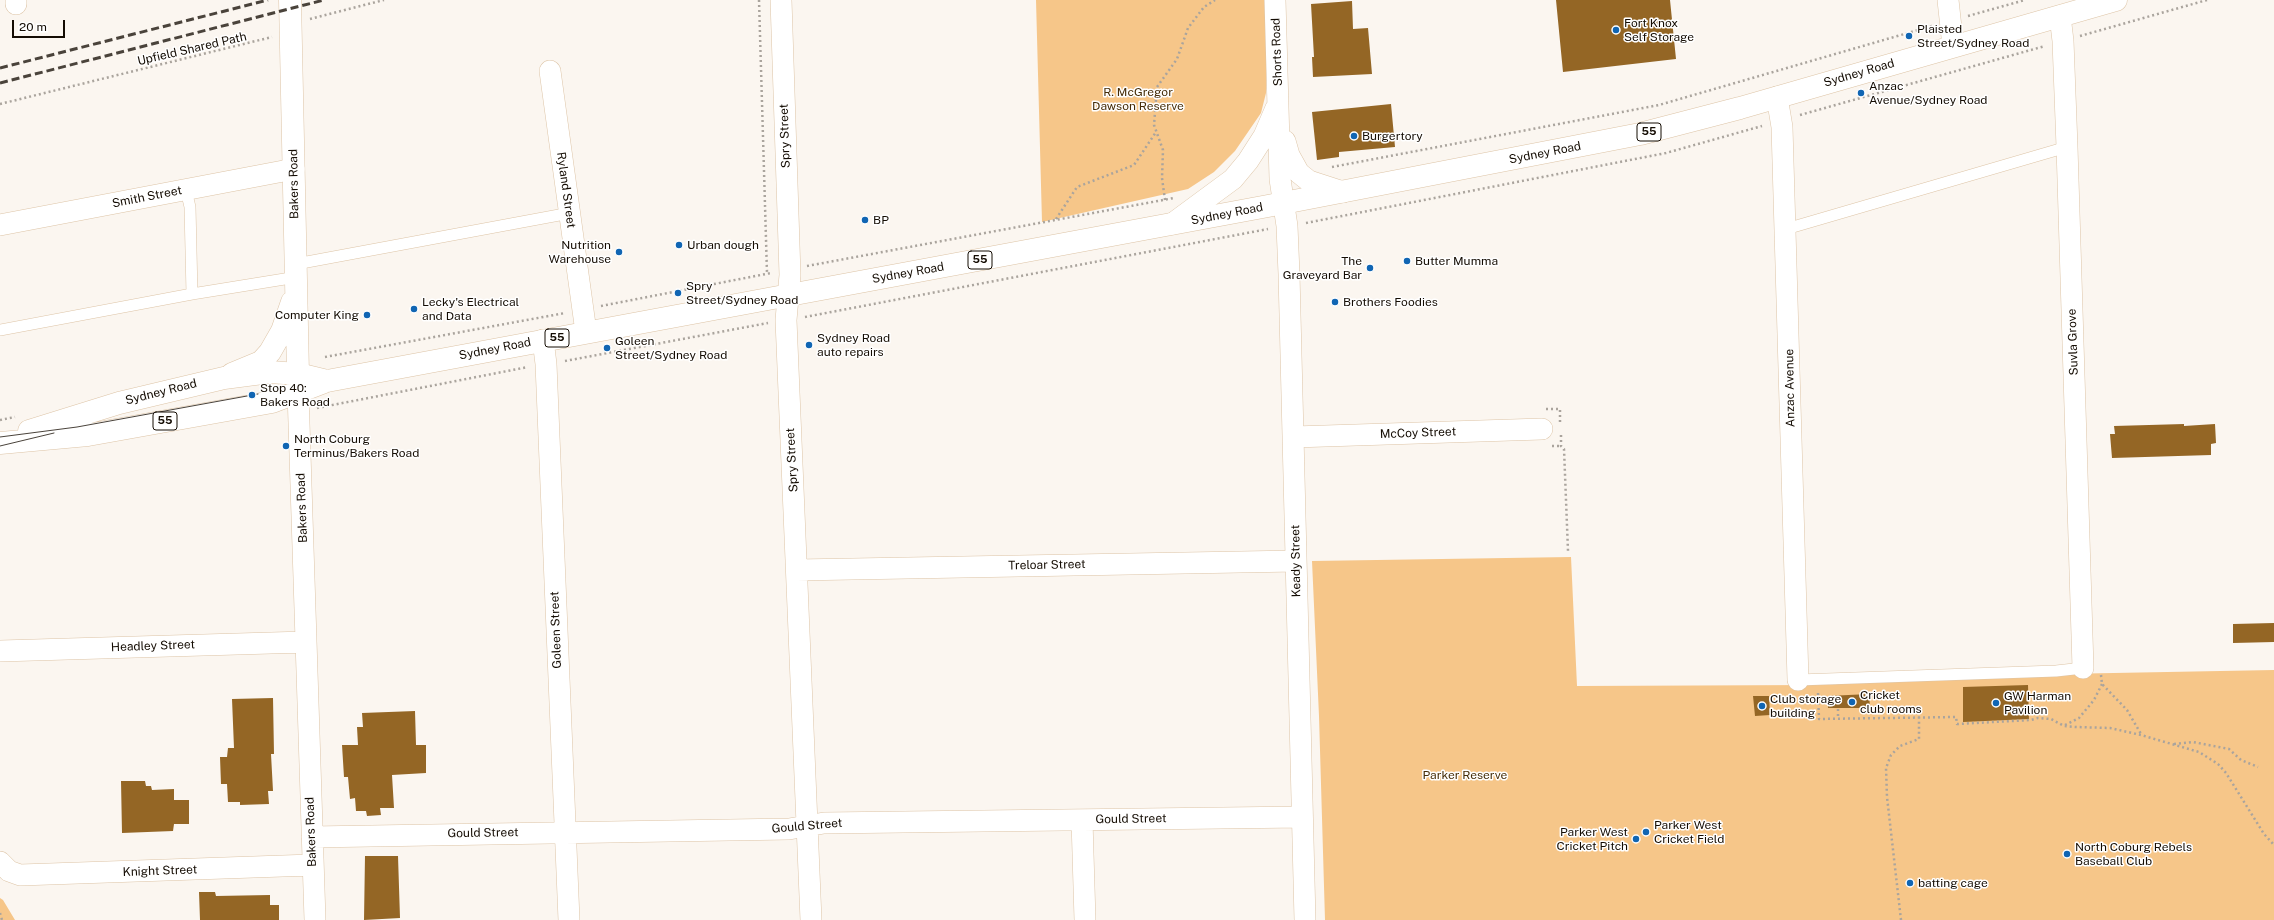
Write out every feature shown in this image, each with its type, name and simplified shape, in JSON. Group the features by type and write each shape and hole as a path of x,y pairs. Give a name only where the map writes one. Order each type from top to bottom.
{"main road":[{"name":"Bakers Road","path":"290,0 297,276 298,383"},
{"name":"Sydney Road","path":"0,442 119,403 224,378 270,372 298,383 327,380 1343,192 1640,134 1777,97 2116,0"},
{"path":"224,378 261,362 270,352 282,331 297,276"},
{"name":"Sydney Road","path":"0,442 88,435 272,402 298,383"}],"street":[{"name":"Spry Street","path":"782,0 790,275 786,320 811,920"},
{"name":"Shorts Road","path":"1275,0 1280,179 1283,203"},
{"path":"1948,0 1953,46"},
{"name":"Suvla Grove","path":"2060,16 2063,41 2092,672"},
{"name":"Ryland Street","path":"550,71 586,332"},
{"name":"Anzac Avenue","path":"1777,97 1782,120 1808,679"},
{"name":"Shorts Road","path":"1279,111 1289,155 1299,173 1309,181 1343,192"},
{"name":"Shorts Road","path":"1172,224 1233,179 1248,161 1279,111"},
{"name":"Smith Street","path":"0,224 294,170"},
{"name":"Keady Street","path":"1283,203 1287,226 1289,274 1305,920"},
{"name":"Goleen Street","path":"544,340 569,920"},
{"name":"Bakers Road","path":"298,383 312,865 315,920"},
{"name":"McCoy Street","path":"1294,437 1542,429"},
{"name":"Treloar Street","path":"797,570 1296,561"},
{"name":"Headley Street","path":"0,651 305,642"},
{"name":"Gould Street","path":"312,837 564,831 789,829 806,827 824,822 1302,817"},
{"path":"1082,820 1085,920"},
{"name":"Knight Street","path":"4,867 20,875 312,865"}],"lane":[{"path":"1786,229 2067,147"},
{"path":"186,190 190,207 192,294"},
{"path":"0,330 297,276 570,212"},
{"path":"1808,679 2056,671 2092,672"}],"path":[{"name":"Upfield Shared Path","path":"0,104 249,44 290,31 307,20 384,0"},
{"path":"759,0 768,274"},
{"path":"1165,200 1162,178 1163,150 1154,125 1157,88 1177,59 1188,28 1204,7 1215,0"},
{"path":"1327,168 1370,162 1659,104 2025,0"},
{"path":"1056,220 1077,187 1134,165 1156,132"},
{"path":"1561,446 1564,449 1568,551"},
{"path":"2092,672 2127,710 2141,735"},
{"path":"1808,679 1819,719 1956,717 1957,724 2031,720 2038,718 2051,719 2064,726 2110,728 2141,735 2199,752 2218,764 2226,772 2264,834 2274,845"},
{"path":"2064,726 2079,718 2094,700 2102,684"},
{"path":"1901,920 1887,797 1886,768 1891,755 1900,746 1919,739 1919,707"},
{"path":"1838,709 1838,719"},
{"path":"2172,744 2183,741 2229,749 2245,762 2258,767"},
{"path":"0,913 2,920"}],"green space":[{"name":"R. McGregor Dawson Reserve","path":"1036,0 1265,0 1267,70 1266,93 1261,113 1235,151 1214,172 1188,189 1042,222"},
{"name":"Parker Reserve","path":"1571,557 1577,686 1814,685 2060,674 2274,670 2274,920 1325,920 1319,716 1312,561"},
{"path":"0,898 3,900 15,920 0,920"}],"building":[{"name":"Fort Knox Self Storage","path":"1556,0 1670,0 1676,59 1563,72"},
{"path":"1352,1 1353,29 1368,28 1372,74 1313,77 1312,57 1314,57 1311,4"},
{"name":"Burgertory","path":"1391,104 1395,147 1339,152 1339,157 1317,160 1312,112"},
{"path":"2184,424 2184,426 2215,424 2216,443 2211,444 2211,455 2112,458 2110,434 2115,434 2114,426"},
{"path":"2274,623 2274,642 2233,643 2233,624"},
{"name":"GW Harman Pavilion","path":"2028,685 2029,719 1963,722 1963,687"},
{"name":"Cricket club rooms","path":"1869,694 1870,708 1828,708 1828,696"},
{"name":"Club storage building","path":"1753,696 1769,696 1770,715 1755,716"},
{"path":"273,698 274,754 271,754 273,791 268,791 269,804 240,805 240,802 228,802 227,784 221,784 220,757 227,757 228,748 234,748 232,699"},
{"path":"415,711 416,745 426,745 426,773 392,775 394,808 380,808 381,815 367,816 366,811 356,811 355,798 350,799 348,777 344,777 342,745 358,745 357,727 363,727 362,713"},
{"path":"121,781 145,781 146,786 151,786 152,790 174,789 174,800 189,800 189,824 174,824 173,831 122,833"},
{"path":"365,856 398,856 400,918 364,920"},
{"path":"199,892 215,892 216,896 270,895 270,905 279,905 279,920 200,920"}],"tram line":[{"path":"0,437 77,427 258,394"},
{"path":"0,446 54,433"}],"railway":[{"path":"0,68 268,0"},
{"path":"0,83 324,0"}],"place":[{"name":"Fort Knox Self Storage","path":"1616,30"},
{"name":"Plaisted Street/Sydney Road","path":"1909,36"},
{"name":"Anzac Avenue/Sydney Road","path":"1861,93"},
{"name":"Burgertory","path":"1354,136"},
{"name":"BP","path":"865,220"},
{"name":"Urban dough","path":"679,245"},
{"name":"Nutrition Warehouse","path":"619,252"},
{"name":"Butter Mumma","path":"1407,261"},
{"name":"The Graveyard Bar","path":"1370,268"},
{"name":"Spry Street/Sydney Road","path":"678,293"},
{"name":"Brothers Foodies","path":"1335,302"},
{"name":"Lecky's Electrical and Data","path":"414,309"},
{"name":"Computer King","path":"367,315"},
{"name":"Sydney Road auto repairs","path":"809,345"},
{"name":"Goleen Street/Sydney Road","path":"607,348"},
{"name":"Stop 40: Bakers Road","path":"252,395"},
{"name":"North Coburg Terminus/Bakers Road","path":"286,446"},
{"name":"Cricket club rooms","path":"1852,702"},
{"name":"GW Harman Pavilion","path":"1996,703"},
{"name":"Club storage building","path":"1762,706"},
{"name":"Parker West Cricket Field","path":"1646,832"},
{"name":"Parker West Cricket Pitch","path":"1636,839"},
{"name":"North Coburg Rebels Baseball Club","path":"2067,854"},
{"name":"batting cage","path":"1910,883"}]}
